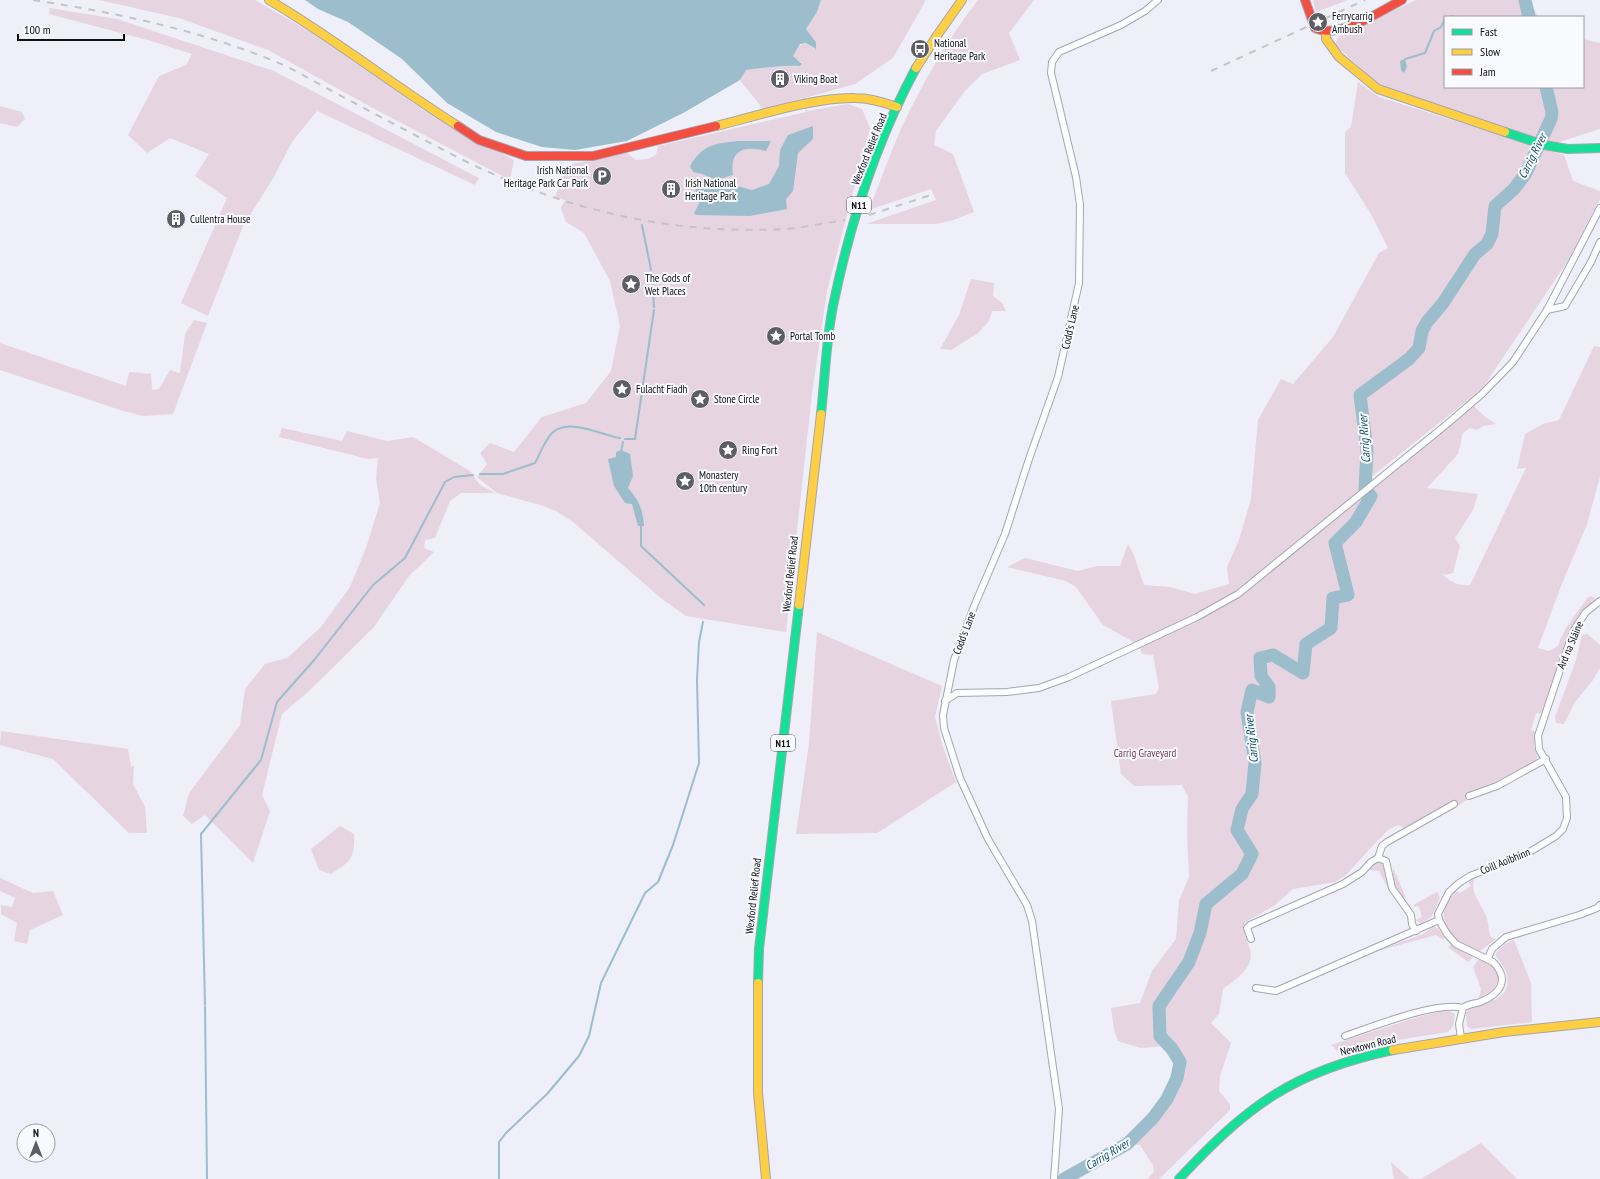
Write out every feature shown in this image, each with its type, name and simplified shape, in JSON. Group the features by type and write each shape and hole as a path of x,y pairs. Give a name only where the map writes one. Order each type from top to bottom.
{"main road":[{"path":"269,0 300,18 418,101 479,140 526,156 592,156 811,103 848,98 865,98 897,107"},
{"name":"Wexford Relief Road","path":"766,1179 757,1088 756,1006 759,949 833,307 845,252 865,185 897,107 921,60 962,0"},
{"path":"1305,0 1315,28 1326,32 1334,31 1355,23 1402,0"},
{"path":"1326,32 1328,42 1344,61 1378,89 1477,124 1544,145 1568,149 1600,148"},
{"name":"Newtown Road","path":"1179,1179 1234,1124 1263,1101 1308,1075 1359,1056 1461,1038 1600,1022"}],"street":[{"name":"Codd's Lane","path":"1054,1179 1059,1109 1032,920 1027,905 988,839 960,778 944,728 943,715 954,660 1005,534 1058,377 1079,283 1080,206 1076,177 1051,73 1052,62 1060,52 1121,26 1139,15 1158,0"},
{"path":"945,700 957,694 1012,692 1039,688 1069,677 1197,617 1238,594 1482,394 1513,362 1548,310 1600,208"},
{"path":"1548,310 1565,306 1591,262 1600,242"},
{"name":"Ard na Sláine","path":"1551,696 1579,620 1586,612 1600,601"},
{"name":"Coill Aoibhinn","path":"1439,920 1440,908 1448,892 1459,883 1470,876 1528,853 1556,836 1563,829 1567,818 1566,797 1539,749 1538,742 1551,696"},
{"path":"1468,796 1497,786 1546,759"},
{"path":"1378,858 1379,851 1387,842 1454,804"},
{"path":"1378,858 1386,861 1389,865 1392,888 1401,903 1411,914 1412,924 1416,931"},
{"path":"1251,939 1247,928 1250,925 1343,884 1362,872 1371,862 1378,858"},
{"path":"1488,958 1492,949 1506,937 1579,915 1597,908 1600,905"},
{"path":"1256,988 1276,991 1439,920 1447,934 1456,944 1488,958 1498,967 1501,972 1502,983 1499,990 1487,999 1463,1008 1448,1007 1427,1011 1345,1036"},
{"path":"1461,1038 1459,1024 1460,1012 1463,1008"}],"green space":[{"path":"99,0 255,0 333,45 423,110 514,160 510,180 369,106 268,50 179,18"},
{"path":"821,0 926,0 893,58 855,84 805,98 807,111 848,104 862,109 870,128 827,291 812,393 786,632 686,616 662,599 573,522 556,511 497,493 477,477 487,464 480,453 490,443 514,452 542,417 586,403 611,371 620,326 610,281 584,233 566,222 561,208 565,200 555,197 565,171 571,164 627,153 636,160 648,159 656,155 658,146 806,112 803,98 763,109 740,80 745,70 780,66 800,66 802,63 792,56 800,45 806,43 815,49 816,42 806,29 817,12"},
{"path":"978,0 1034,0 1009,33 1020,60 982,74 964,92 936,131 934,145 953,154 974,212 953,220 936,224 866,224 936,200 931,189 869,210 900,131 917,97 945,47"},
{"path":"1313,0 1348,0 1316,12"},
{"path":"1416,0 1522,0 1522,3 1533,8 1538,16 1444,16 1444,88 1584,88 1584,39 1600,43 1600,129 1553,144 1397,93 1378,84 1335,45 1338,37"},
{"path":"50,8 117,19 274,71 479,178 475,185 317,111 292,142 272,180 243,226 208,316 181,303 227,198 195,176 209,154 170,138 147,153 128,135 159,76 186,65 192,54 151,41 49,14"},
{"name":"Carrig Graveyard","path":"1358,82 1379,97 1564,155 1573,181 1600,191 1600,199 1569,259 1482,389 1371,477 1370,442 1365,397 1400,372 1424,348 1428,327 1425,326 1419,348 1410,358 1360,395 1367,450 1365,489 1471,403 1484,416 1496,424 1483,426 1477,430 1470,428 1463,433 1458,454 1427,488 1478,494 1473,510 1455,538 1460,546 1453,573 1445,575 1441,573 1454,583 1470,585 1526,468 1517,469 1525,434 1543,424 1559,420 1594,346 1600,347 1600,477 1587,524 1561,586 1538,648 1549,651 1558,646 1567,627 1587,598 1591,596 1596,599 1582,611 1574,623 1541,714 1536,713 1531,730 1536,732 1534,746 1538,756 1536,761 1487,787 1464,794 1467,800 1457,806 1454,801 1403,828 1399,825 1389,829 1346,875 1335,882 1293,889 1275,905 1244,923 1245,934 1251,956 1250,962 1243,973 1223,989 1219,1014 1211,1023 1231,1043 1220,1076 1219,1091 1230,1104 1230,1110 1159,1179 1147,1179 1154,1172 1153,1165 1140,1145 1127,1144 1153,1117 1167,1097 1177,1075 1180,1062 1169,1046 1141,1048 1118,1041 1114,1030 1111,1008 1140,1003 1152,971 1176,939 1179,901 1189,877 1187,834 1188,797 1182,785 1134,786 1121,774 1111,701 1156,694 1159,688 1153,655 1142,654 1139,645 1103,625 1076,587 1066,581 1007,567 1025,558 1078,571 1097,566 1120,566 1128,544 1133,553 1144,585 1170,587 1195,594 1229,584 1227,567 1239,540 1251,499 1258,420 1281,379 1293,384 1333,337 1379,253 1388,248 1372,216 1345,173 1345,132 1351,127"},
{"path":"0,106 22,112 25,119 17,127 0,123"},
{"path":"971,279 994,283 993,296 1002,303 1006,311 992,311 989,321 978,333 951,350 940,349 959,315"},
{"path":"194,320 207,323 173,414 143,416 120,410 0,370 0,343 126,386 129,372 151,374 152,390 159,389 170,370 180,373 185,334"},
{"path":"282,428 342,441 347,431 387,441 413,437 470,471 480,485 495,493 461,493 450,501 435,538 425,540 424,548 434,552 409,576 374,627 308,692 282,714 262,795 270,811 253,863 205,815 192,824 183,816 189,793 240,725 245,689 265,664 287,658 321,627 350,587 366,548 380,503 376,478 378,458 368,459 279,437"},
{"path":"817,632 942,686 935,717 942,744 956,782 877,833 796,834 809,743"},
{"path":"1587,634 1600,645 1600,668 1593,680 1575,702 1564,724 1556,723 1555,717 1575,663 1582,635"},
{"path":"1,731 128,749 131,766 134,766 133,784 145,807 147,833 129,833 53,759 0,745"},
{"path":"340,826 354,834 354,849 347,862 331,874 319,870 311,849"},
{"path":"1376,862 1385,866 1389,890 1379,871 1369,870"},
{"path":"1393,867 1406,898 1403,899 1396,888"},
{"path":"1475,877 1473,888 1488,921 1490,935 1496,939 1480,951 1469,948 1460,943 1452,936 1444,920 1444,910 1448,900 1455,890 1460,893 1471,886 1468,881"},
{"path":"0,878 33,893 53,891 63,915 30,930 27,944 14,941 17,923 1,914 1,905 12,907 15,898 0,891"},
{"path":"1437,892 1440,898 1432,916 1421,924 1416,920 1422,917 1419,906 1414,907 1415,904"},
{"path":"1433,927 1438,928 1445,938 1442,939 1436,935 1374,952 1423,934"},
{"path":"1514,940 1531,983 1532,1022 1471,1029 1467,1026 1466,1012 1472,1008 1500,997 1505,992 1507,976 1504,967 1495,954 1505,944"},
{"path":"1452,944 1473,957 1468,962 1448,947"},
{"path":"1479,959 1487,962 1493,967 1497,972 1498,978 1497,984 1493,989 1479,998 1481,989 1473,967"},
{"path":"1447,1010 1455,1014 1453,1026 1448,1032 1397,1040 1340,1053 1331,1045 1418,1017"},
{"path":"1481,1143 1517,1179 1421,1179"},
{"path":"1391,1162 1410,1179 1394,1179"}],"water":[{"path":"305,0 821,0 817,12 806,29 816,42 816,49 806,43 800,44 793,56 802,64 800,66 780,66 746,70 740,80 685,112 627,141 575,150 542,147 496,132 447,103 402,59 348,22 318,9"},
{"path":"1405,59 1407,67 1404,73 1401,70 1400,61"},
{"path":"813,126 813,139 798,153 793,191 786,199 787,209 750,216 696,215 694,213 699,204 693,180 695,178 702,179 713,184 735,182 737,186 752,190 769,184 779,166 780,150 788,135"},
{"path":"740,141 771,141 766,151 758,149 745,149 740,151 733,160 733,175 716,180 693,172 690,166 705,149 717,144"},
{"path":"621,450 630,454 633,476 628,488 640,506 644,526 638,526 632,504 625,503 614,486 608,459 616,457 616,452"}],"waterway":[{"name":"Carrig River","path":"1525,0 1529,16"},
{"path":"1405,59 1425,53 1434,31 1441,27 1444,21"},
{"name":"Carrig River","path":"1064,1179 1127,1144 1153,1118 1167,1099 1177,1078 1180,1062 1172,1049 1160,1036 1159,1006 1189,962 1200,933 1206,904 1242,874 1252,854 1237,830 1242,809 1252,794 1255,763 1247,712 1252,690 1269,697 1269,687 1261,676 1260,658 1273,655 1303,673 1306,644 1331,628 1333,598 1348,595 1335,543 1356,522 1371,496 1365,490 1367,450 1360,395 1409,359 1419,348 1422,331 1427,322 1443,303 1475,254 1487,244 1492,234 1495,206 1514,189 1526,173 1551,119 1552,112 1546,88"},
{"path":"642,225 651,270"},
{"path":"652,273 654,307"},
{"path":"625,439 635,439 654,310"},
{"path":"480,474 503,474 535,463 547,439 559,428 585,428 620,438"},
{"path":"621,452 623,442"},
{"path":"205,1005 201,834 261,760 277,702 315,659 373,585 405,558 445,482 454,477 473,475"},
{"path":"641,524 641,546 704,605"},
{"path":"499,1179 499,1142 506,1133 547,1094 579,1056 589,1036 601,983 645,893 658,882 673,845 699,763 697,680 699,642 703,622"},
{"path":"205,1007 207,1179"}],"railway":[{"path":"33,0 155,23 215,40 274,61 461,159 500,177 579,205 660,223 701,228 743,230 786,229 845,220"},
{"path":"1211,71 1365,0"},
{"path":"869,215 934,194"}],"traffic: fast":[{"path":"821,414 827,346 833,306 856,214 877,154 916,68"},
{"path":"1505,132 1544,145 1568,149 1600,148"},
{"path":"758,983 759,949 799,605"},
{"path":"1179,1179 1227,1131 1274,1095 1299,1081 1327,1069 1393,1050"}],"traffic: slow":[{"path":"269,0 317,30 458,126"},
{"path":"916,68 962,0"},
{"path":"1326,32 1326,39 1339,57 1378,89 1505,132"},
{"path":"716,126 804,104 839,99 866,99 897,107"},
{"path":"799,605 821,414"},
{"path":"758,983 758,1093 766,1179"},
{"path":"1393,1050 1504,1032 1600,1022"}],"traffic: jam":[{"path":"1305,0 1315,28 1325,31 1336,30 1359,23 1402,0"},
{"path":"458,126 479,140 526,156 593,156 716,126"}],"place":[{"name":"Ferrycarrig Ambush","path":"1318,22"},
{"name":"National Heritage Park","path":"920,49"},
{"name":"Viking Boat","path":"780,79"},
{"name":"Irish National Heritage Park Car Park","path":"602,176"},
{"name":"Irish National Heritage Park","path":"671,189"},
{"name":"Cullentra House","path":"176,219"},
{"name":"The Gods of Wet Places","path":"631,284"},
{"name":"Portal Tomb","path":"776,336"},
{"name":"Fulacht Fiadh","path":"622,389"},
{"name":"Stone Circle","path":"700,399"},
{"name":"Ring Fort","path":"728,450"},
{"name":"Monastery 10th century","path":"685,481"}]}
